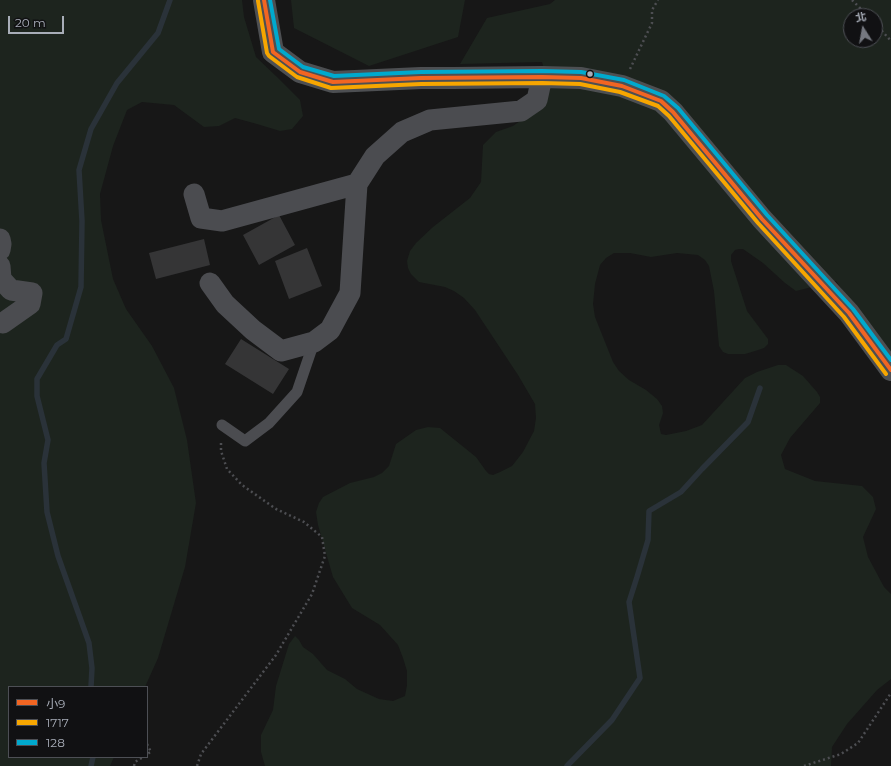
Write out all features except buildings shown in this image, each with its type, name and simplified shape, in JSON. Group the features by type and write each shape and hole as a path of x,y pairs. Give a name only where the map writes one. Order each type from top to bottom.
{"main road":[{"path":"264,0 273,52 300,72 333,82 421,78 542,76 582,78 622,86 661,101 673,112 762,219 849,313 891,370"}],"street":[{"path":"210,283 225,304 253,330 282,351 314,342 330,330 350,293 357,184 375,156 402,132 430,120 521,111 536,100 542,76"},
{"path":"194,194 201,218 222,221 357,184"},
{"path":"0,239 0,250"},
{"path":"0,266 1,279 11,290 32,293 30,304 3,323"}],"lane":[{"path":"222,425 246,441 270,423 298,392 314,342"}],"path":[{"path":"622,86 652,24 652,10 658,0"},
{"path":"852,0 860,8"},
{"path":"883,32 891,41"},
{"path":"197,766 201,754 276,655 312,594 325,556 322,537 304,522 276,509 242,485 227,469 221,451 222,425"},
{"path":"804,766 841,754 858,742 891,693"},
{"path":"134,766 135,762 141,758"}],"shaded area":[{"path":"0,0 242,0 244,17 256,57 300,100 303,116 292,129 280,131 235,118 219,126 204,127 174,105 142,102 127,110 113,146 100,194 101,220 113,279 126,309 152,346 174,388 187,440 196,503 185,567 158,658 145,686 8,686 8,758 114,758 110,766 0,766"},
{"path":"291,0 465,0 458,37 369,66 294,28"},
{"path":"555,0 891,0 891,363 836,281 796,291 763,263 743,249 735,250 731,255 731,261 747,311 768,339 768,344 764,348 745,354 728,354 723,352 719,346 714,291 709,266 705,260 698,255 677,253 651,257 630,253 614,253 606,258 600,265 595,284 593,304 595,317 613,362 619,371 629,380 646,390 657,399 662,406 663,413 659,425 661,434 666,435 686,431 702,425 745,378 778,365 786,365 803,376 817,392 820,397 820,403 790,438 781,455 785,469 815,481 862,486 873,497 876,509 863,537 868,557 884,587 891,594 891,679 877,690 847,724 832,747 831,766 265,766 261,752 261,735 273,710 276,686 289,644 295,636 303,647 313,654 327,670 345,679 357,689 379,699 393,701 405,696 407,671 398,645 380,625 352,608 333,577 318,525 316,512 323,497 350,483 374,477 382,473 389,466 396,444 416,430 428,427 440,428 476,457 486,471 493,475 512,466 523,452 534,431 536,418 535,404 518,375 475,310 464,298 454,291 445,287 419,282 411,274 407,261 410,251 416,243 433,227 470,198 481,182 483,145 496,132 513,126 536,110 549,85 542,62 460,64 487,18 550,4"}],"waterway":[{"path":"91,686 92,668 89,643 58,556 47,512 44,463 48,440 37,396 37,379 57,345 66,339 81,287 82,221 79,170 91,129 117,83 158,33 170,0"},
{"path":"567,766 612,720 640,678 629,602 648,540 649,511 681,492 748,422 760,388"},
{"path":"91,766 93,758"}],"transit line":[{"name":"小9","path":"264,0 273,52 300,72 333,82 421,78 581,78 622,86 661,101 673,112 762,219 849,313 891,370"},
{"name":"128","path":"270,0 279,49 303,67 334,76 421,72 581,72 624,80 664,96 678,108 767,215 853,309 891,360"},
{"name":"1717","path":"258,1 267,53 269,56 297,77 331,88 421,84 580,84 620,92 658,106 669,116 758,223 844,317 886,374"}]}
